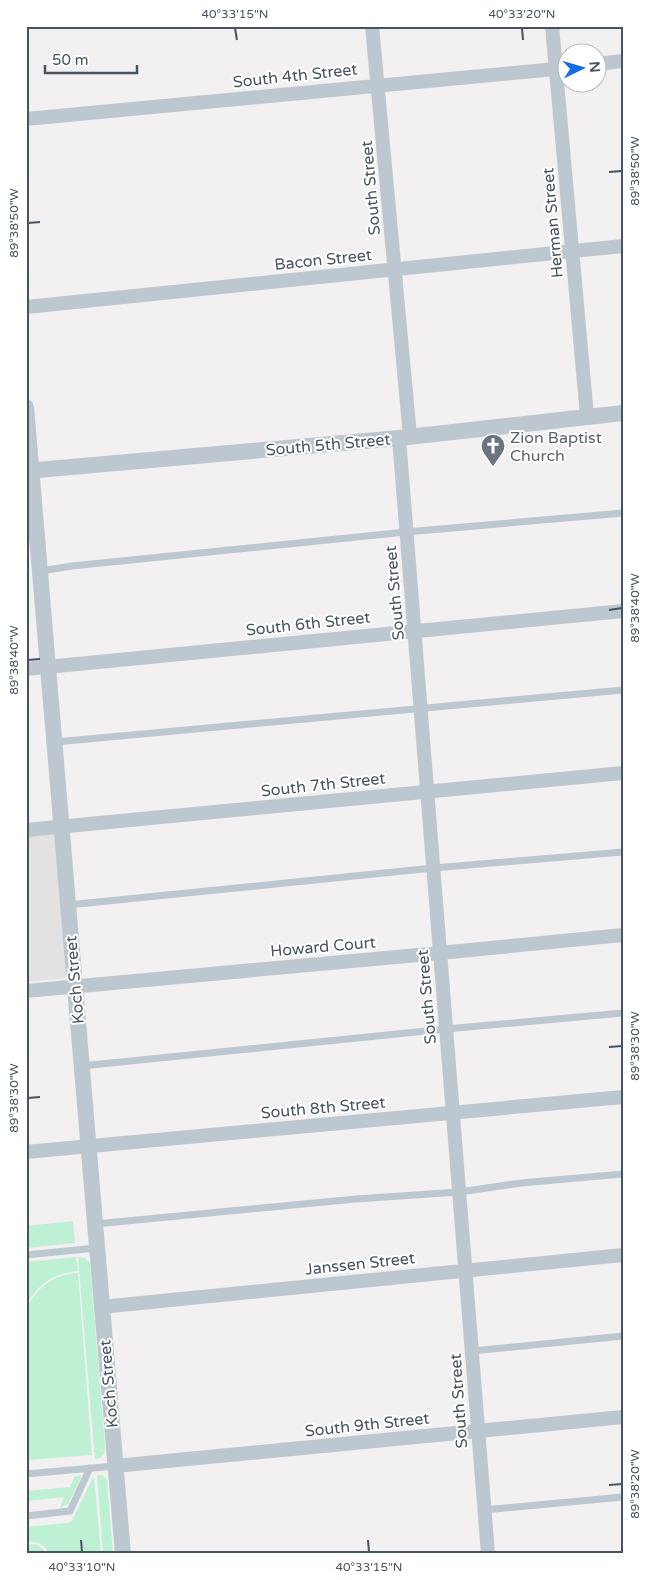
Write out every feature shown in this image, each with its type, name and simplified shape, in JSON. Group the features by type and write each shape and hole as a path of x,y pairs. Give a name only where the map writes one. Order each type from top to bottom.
{"street":[{"name":"South Street","path":"372,26 395,270 404,437 406,532 488,1554"},
{"name":"Herman Street","path":"552,26 556,45"},
{"path":"606,63 623,61"},
{"name":"South 4th Street","path":"26,119 556,68"},
{"name":"Herman Street","path":"562,92 572,251 587,416"},
{"name":"Bacon Street","path":"26,307 623,246"},
{"name":"Koch Street","path":"26,406 29,471 41,571 123,1554"},
{"name":"South 5th Street","path":"29,471 404,437 623,413"},
{"name":"South 6th Street","path":"26,669 623,611"},
{"name":"South 7th Street","path":"26,830 623,773"},
{"name":"Howard Court","path":"26,991 440,954 623,935"},
{"name":"South 8th Street","path":"26,1152 623,1097"},
{"name":"Janssen Street","path":"101,1306 623,1255"},
{"name":"South 9th Street","path":"115,1466 623,1417"}],"lane":[{"path":"41,571 72,566 406,532 623,514"},
{"path":"55,742 623,690"},
{"path":"68,905 433,868 623,852"},
{"path":"82,1066 623,1013"},
{"path":"94,1224 356,1199 459,1192 521,1183 623,1174"},
{"path":"26,1255 96,1248"},
{"path":"472,1351 623,1336"},
{"path":"26,1474 115,1466"},
{"path":"26,1516 70,1511 90,1468"},
{"path":"484,1510 623,1497"}],"shaded area":[{"path":"54,834 68,978 26,982 26,836"}],"green space":[{"path":"73,1221 75,1243 26,1248 26,1226"},
{"path":"76,1257 78,1271 54,1277 36,1291 26,1305 26,1262"},
{"path":"78,1257 85,1258 90,1263 105,1448 104,1454 100,1458 95,1459"},
{"path":"78,1273 92,1455 26,1460 26,1310 40,1289 46,1284 61,1276"},
{"path":"82,1475 68,1504 60,1508 64,1497 26,1501 26,1491 70,1487 75,1476"},
{"path":"97,1475 103,1475 107,1480 113,1554 103,1554"},
{"path":"94,1477 101,1554 49,1554 40,1544 26,1542 26,1527 72,1521"},
{"path":"35,1544 42,1548 46,1554 26,1554 26,1545"}],"place":[{"name":"Zion Baptist Church","path":"493,467"}]}
